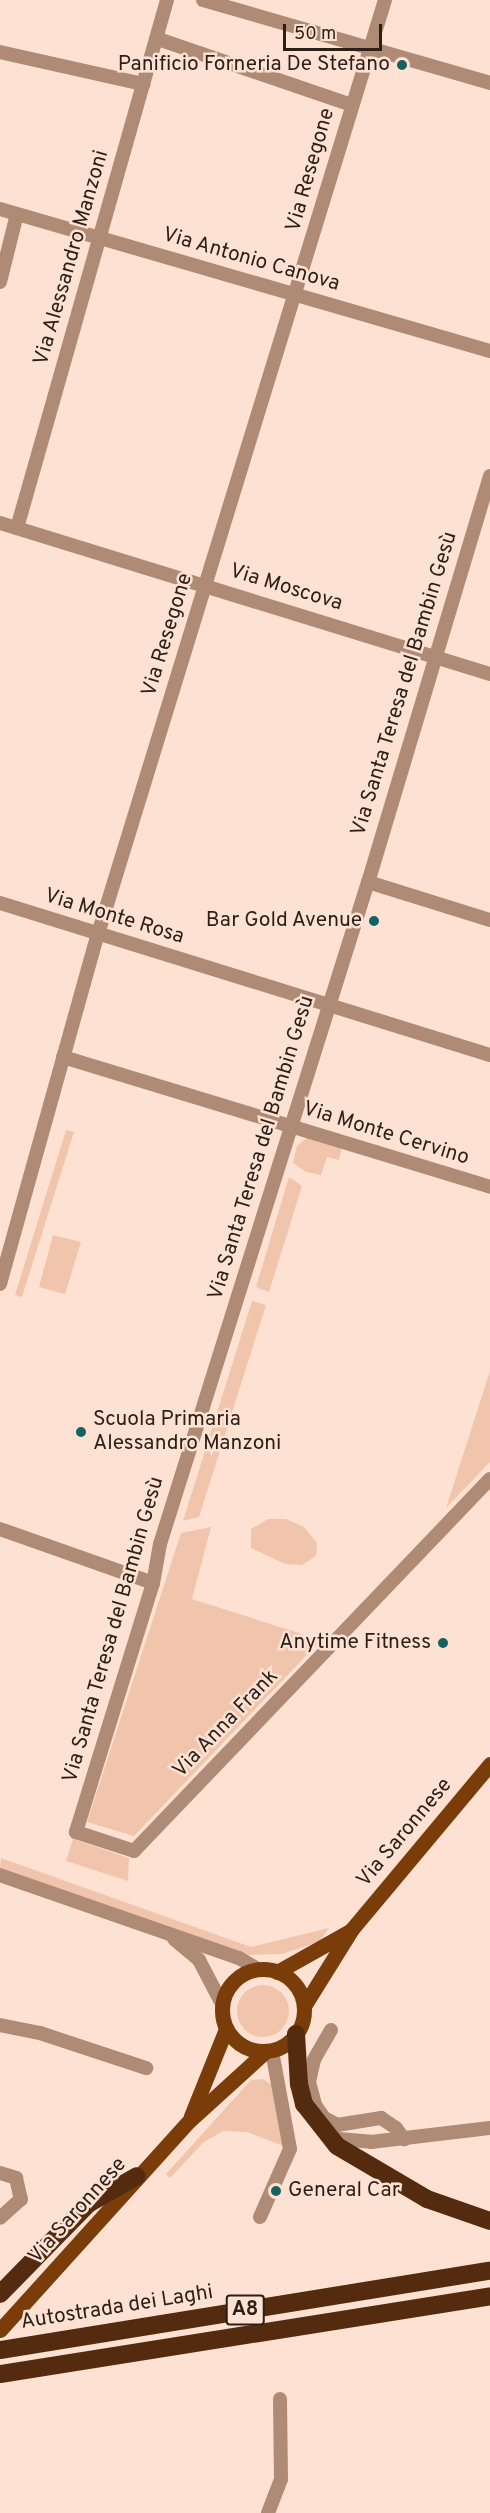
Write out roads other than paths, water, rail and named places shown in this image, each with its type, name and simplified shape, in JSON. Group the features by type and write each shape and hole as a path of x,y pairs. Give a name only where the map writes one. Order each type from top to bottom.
{"highway":[{"path":"296,2034 299,2084 304,2104 321,2130 356,2160 427,2199 490,2221"},
{"path":"0,2294 88,2204 137,2176"},
{"name":"Autostrada dei Laghi","path":"0,2350 490,2271"},
{"name":"A8","path":"0,2373 490,2296"}],"main road":[{"name":"Via Saronnese","path":"0,2330 189,2121 269,2051 296,2034 303,2006 352,1929 490,1764"},
{"name":"Via Saronnese","path":"277,1972 352,1929"},
{"path":"269,2051 243,2046 226,2029 222,2004 234,1981 258,1969 277,1972 297,1987 303,2006"},
{"name":"Via Saronnese","path":"189,2121 226,2029"}],"street":[{"name":"Via Alessandro Manzoni","path":"17,528 143,84 158,39 167,0"},
{"path":"203,0 490,83"},
{"name":"Via Resegone","path":"0,1284 98,934 296,296 385,0"},
{"path":"158,39 352,105"},
{"path":"0,52 143,84"},
{"name":"Via Antonio Canova","path":"0,209 490,351"},
{"path":"0,282 17,214"},
{"name":"Via Santa Teresa del Bambin Gesù","path":"76,1832 153,1583 160,1544 368,882 490,476"},
{"name":"Via Moscova","path":"0,523 490,674"},
{"path":"368,882 490,920"},
{"name":"Via Monte Rosa","path":"0,903 328,1007 490,1054"},
{"name":"Via Monte Cervino","path":"63,1057 490,1187"},
{"name":"Via Anna Frank","path":"76,1832 134,1851 490,1479"},
{"path":"0,1529 153,1583"},
{"path":"0,1875 172,1937 239,1958 258,1969"},
{"path":"172,1937 199,1960 222,2004"},
{"path":"0,2025 40,2033 146,2068"},
{"path":"331,2030 314,2060 309,2082 315,2105 324,2118 337,2125 381,2118 396,2128 404,2139"},
{"path":"260,2217 290,2149 269,2051"},
{"path":"321,2130 339,2139 404,2139 490,2128"},
{"path":"0,2173 16,2178 21,2199 0,2218"},
{"path":"268,2513 281,2479 280,2400"}],"place":[{"name":"Panificio Forneria De Stefano","path":"402,65"},
{"name":"Bar Gold Avenue","path":"374,921"},
{"name":"Scuola Primaria Alessandro Manzoni","path":"81,1432"},
{"name":"Anytime Fitness","path":"443,1643"},
{"name":"General Car","path":"276,2191"}]}
